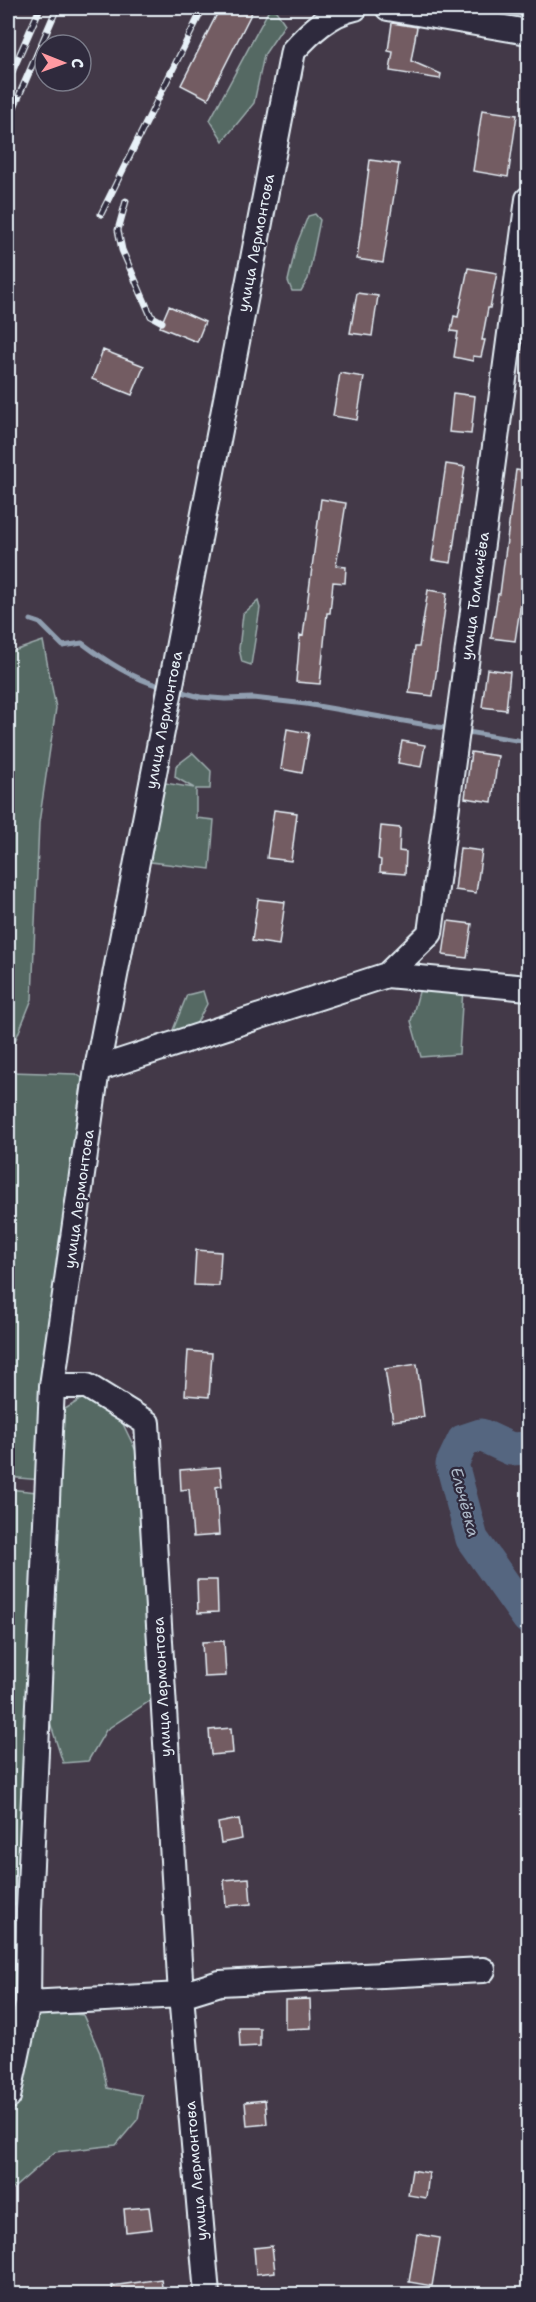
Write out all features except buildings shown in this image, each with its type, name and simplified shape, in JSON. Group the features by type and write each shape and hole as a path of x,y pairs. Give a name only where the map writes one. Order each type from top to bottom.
{"street":[{"name":"улица Лермонтова","path":"207,2295 181,1995 147,1423 87,1386 52,1386 97,1069 293,51 329,18 339,12 356,8"},
{"path":"404,8 528,32"},
{"name":"улица Толмачёва","path":"387,975 430,933 528,199"},
{"path":"97,1069 387,975 528,988"},
{"path":"8,2097 28,2003 30,1899 52,1386"},
{"path":"28,2003 181,1995 220,1983 483,1970"}],"green space":[{"path":"270,8 274,8 285,24 264,55 254,103 223,141 210,120"},
{"path":"315,214 320,220 308,279 301,291 292,291 288,281 296,246 308,216"},
{"path":"258,601 260,608 251,665 242,662 239,649 243,614"},
{"path":"43,641 56,708 39,823 32,999 14,1044 8,1041 8,653"},
{"path":"193,753 211,771 210,789 196,789 196,818 214,820 210,869 142,861 160,782 194,788 175,777 176,766"},
{"path":"422,981 463,988 459,1054 421,1057 411,1021"},
{"path":"203,991 207,1004 195,1026 171,1035 187,995"},
{"path":"11,1072 76,1074 82,1078 49,1324 41,1480 8,1477 8,1077"},
{"path":"83,1398 121,1420 137,1453 157,1696 106,1730 88,1761 63,1763 49,1719 57,1429 65,1409"},
{"path":"8,1489 37,1492 20,1902 8,1908"},
{"path":"8,1918 15,1918 22,1925 18,2007 8,2054"},
{"path":"38,2010 83,2015 100,2053 107,2088 142,2095 138,2119 116,2145 55,2152 8,2193 8,2130 23,2061"}],"waterway":[{"path":"31,620 40,623 63,646 82,643 120,669 163,687"},
{"path":"175,690 200,697 253,698 306,704 450,729"},
{"path":"462,731 528,742"},
{"name":"Ельчёвка","path":"528,1448 511,1449 481,1435 463,1441 452,1464 472,1539 528,1618"}],"railway":[{"path":"8,81 40,8"},
{"path":"8,121 57,8"},
{"path":"101,214 203,8"},
{"path":"126,201 118,230 122,250 151,316 162,322"}]}
